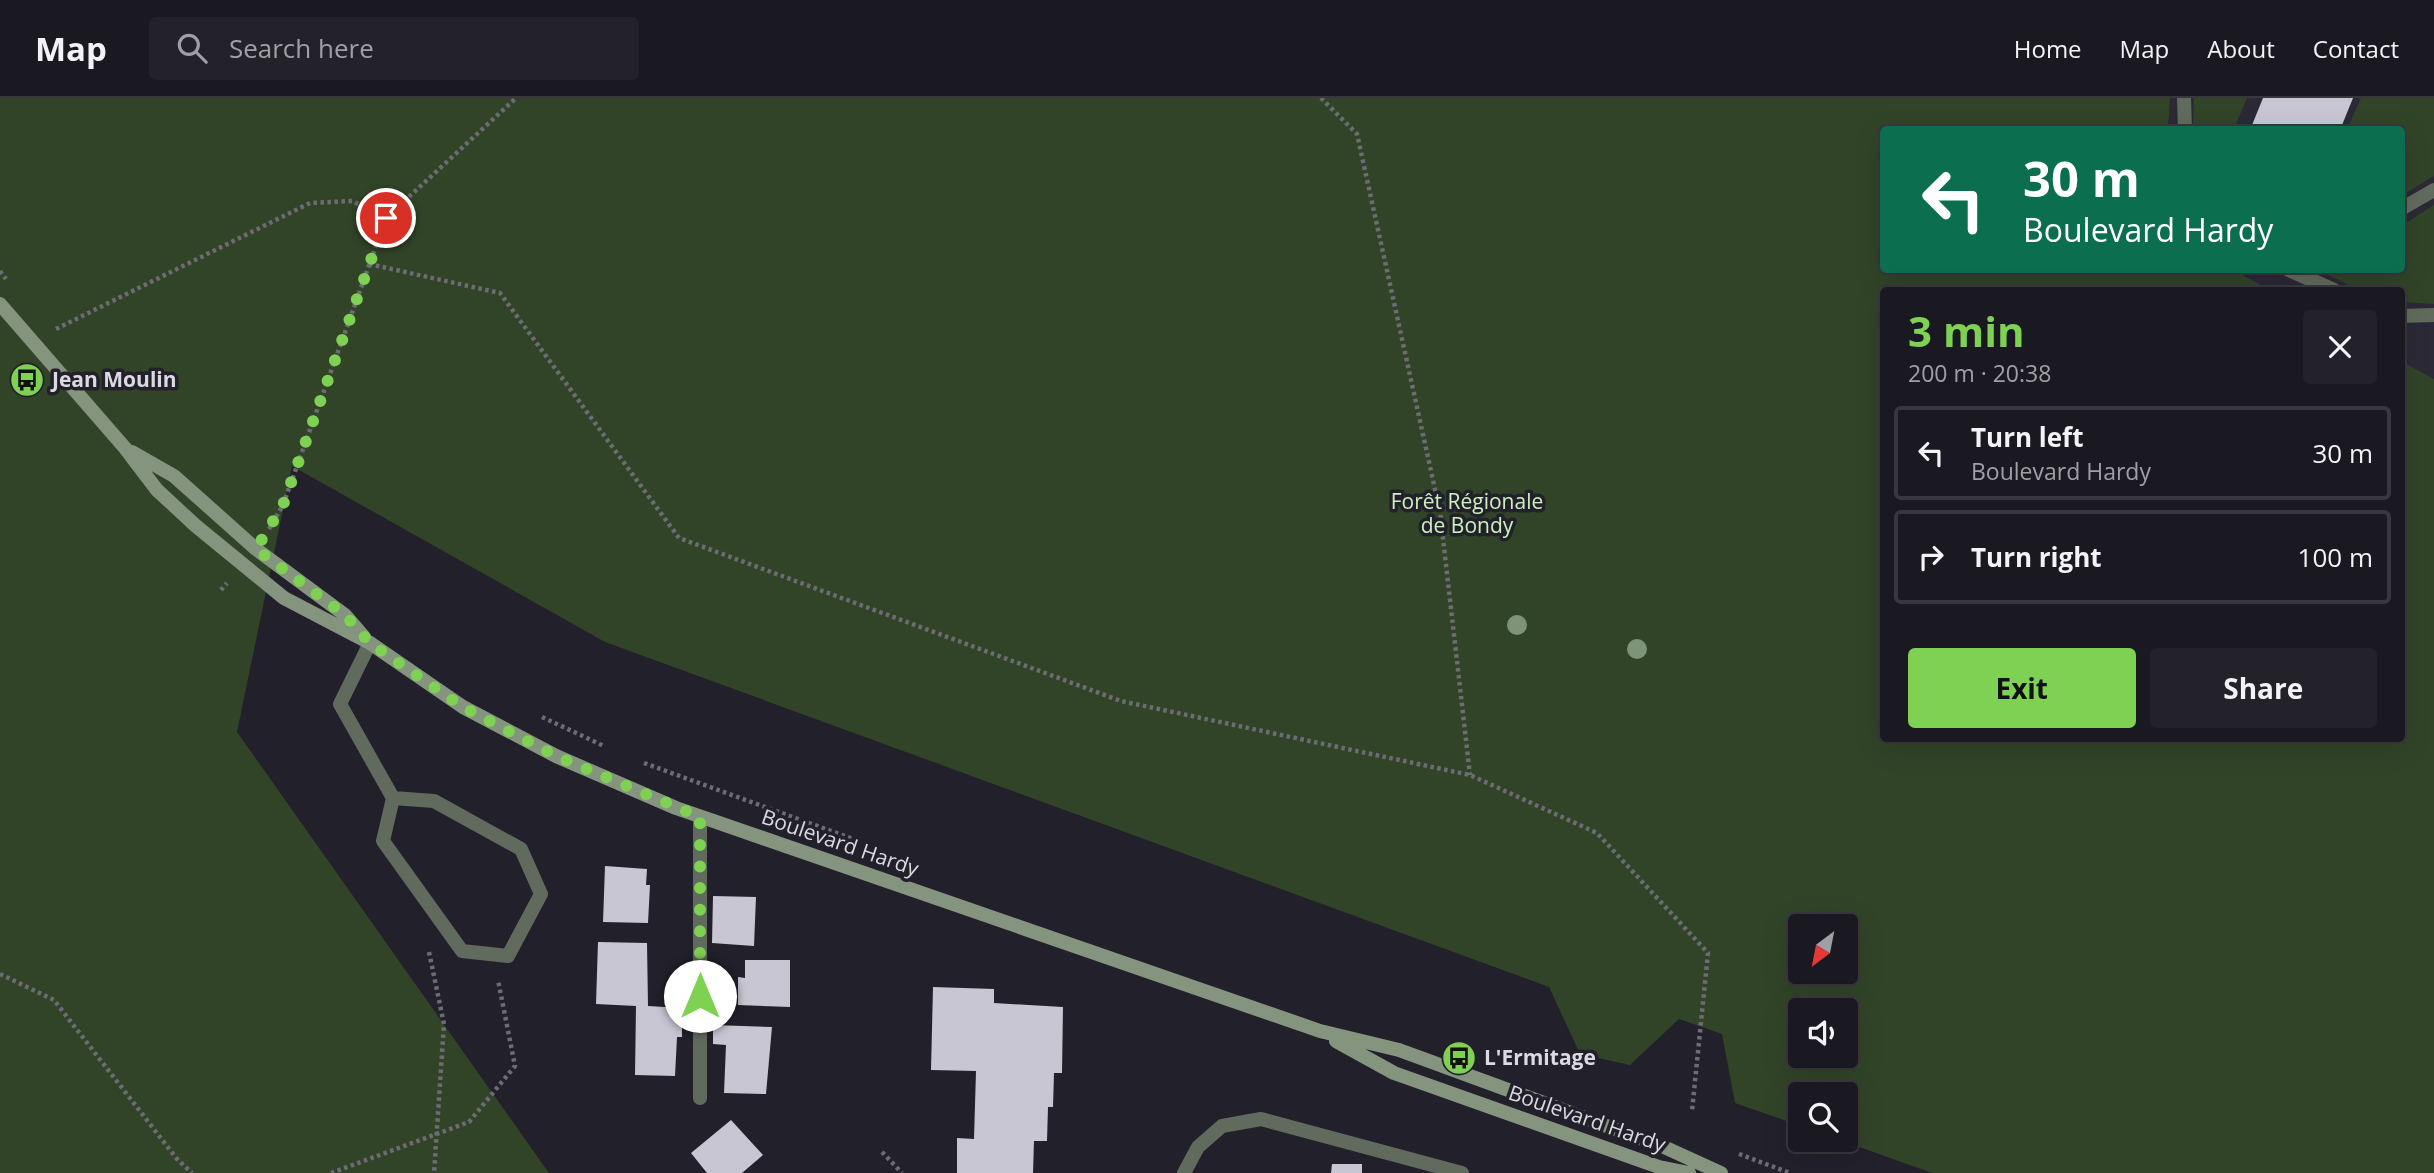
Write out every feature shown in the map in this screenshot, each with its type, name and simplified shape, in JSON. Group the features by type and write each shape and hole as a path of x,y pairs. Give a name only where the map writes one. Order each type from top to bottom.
{"street":[{"path":"2184,98 2185,126"},
{"path":"2405,207 2434,190"},
{"path":"2296,273 2327,287"},
{"name":"Boulevard Hardy","path":"0,304 125,448 157,490 284,598 370,643 463,707 556,756 700,817 1320,1031 1399,1050 1652,1143 1721,1173"},
{"path":"2405,316 2434,315"},
{"name":"Boulevard Hardy","path":"125,448 174,476 256,549 345,615 370,643"},
{"path":"370,643 340,704 393,798 383,841 462,951 508,956 541,894 521,849 434,801 393,798"},
{"path":"700,817 700,1098"},
{"name":"Boulevard Hardy","path":"1320,1031 1394,1073 1659,1167 1689,1173"},
{"path":"1184,1173 1198,1147 1222,1126 1261,1119 1462,1173"}],"path":[{"path":"256,549 283,505 386,218 516,98"},
{"path":"1321,98 1357,134 1440,512 1470,775"},
{"path":"32,344 61,326 310,203 352,201 386,218"},
{"path":"369,264 500,293 679,538 1121,701 1470,775 1597,833 1709,953 1692,1111"},
{"path":"0,271 8,281"},
{"path":"532,712 607,747"},
{"path":"640,761 856,840"},
{"path":"428,948 444,1024 434,1173"},
{"path":"331,1173 469,1122 515,1066 493,954"},
{"path":"0,974 54,1000 177,1159 192,1173"},
{"path":"1729,1151 1790,1173"},
{"path":"883,1152 902,1173"}],"shaded area":[{"path":"2170,98 2434,98 2434,379 2405,363 2405,287 2265,287 2239,273 2405,273 2405,126 2168,126"}],"green space":[{"name":"Forêt Régionale de Bondy","path":"0,98 2170,98 2168,126 1880,126 1880,273 2239,273 2265,287 1880,287 1880,742 2405,742 2405,363 2434,379 2434,1173 1932,1173 1858,1147 1858,1082 1788,1082 1788,1121 1735,1103 1722,1034 1679,1019 1630,1065 1580,1054 1549,987 605,642 292,466 237,732 549,1173 0,1173"},
{"path":"2194,98 2247,98 2235,126 2194,126"},
{"path":"2361,98 2434,98 2434,176 2405,194 2405,126 2348,126"},
{"path":"2434,205 2434,304 2405,302 2405,287 2353,287 2324,273 2405,273 2405,223"}],"building":[{"path":"2263,98 2353,98 2342,126 2252,126"},
{"path":"605,866 647,869 646,885 650,885 648,923 603,922"},
{"path":"713,896 756,897 754,946 712,943"},
{"path":"598,942 647,943 648,1006 682,1008 682,1037 677,1037 675,1076 635,1075 636,1006 596,1004"},
{"path":"745,960 790,960 790,1007 738,1005 738,977 745,978"},
{"path":"933,987 994,989 994,1003 1063,1007 1062,1073 1054,1073 1053,1107 1048,1107 1047,1141 1034,1141 1033,1173 957,1173 957,1138 974,1139 976,1071 931,1070"},
{"path":"713,1025 772,1027 766,1094 724,1093 726,1045 713,1044"},
{"path":"731,1120 763,1155 742,1173 707,1173 691,1153"},
{"path":"1332,1164 1362,1164 1362,1173 1331,1173"}],"place":[{"name":"Jean Moulin","path":"27,380"},
{"name":"L'Ermitage","path":"1459,1058"}],"route":[{"path":"386,218 283,505 256,549 345,615 370,643 463,707 556,756 700,817 700,996"}]}
